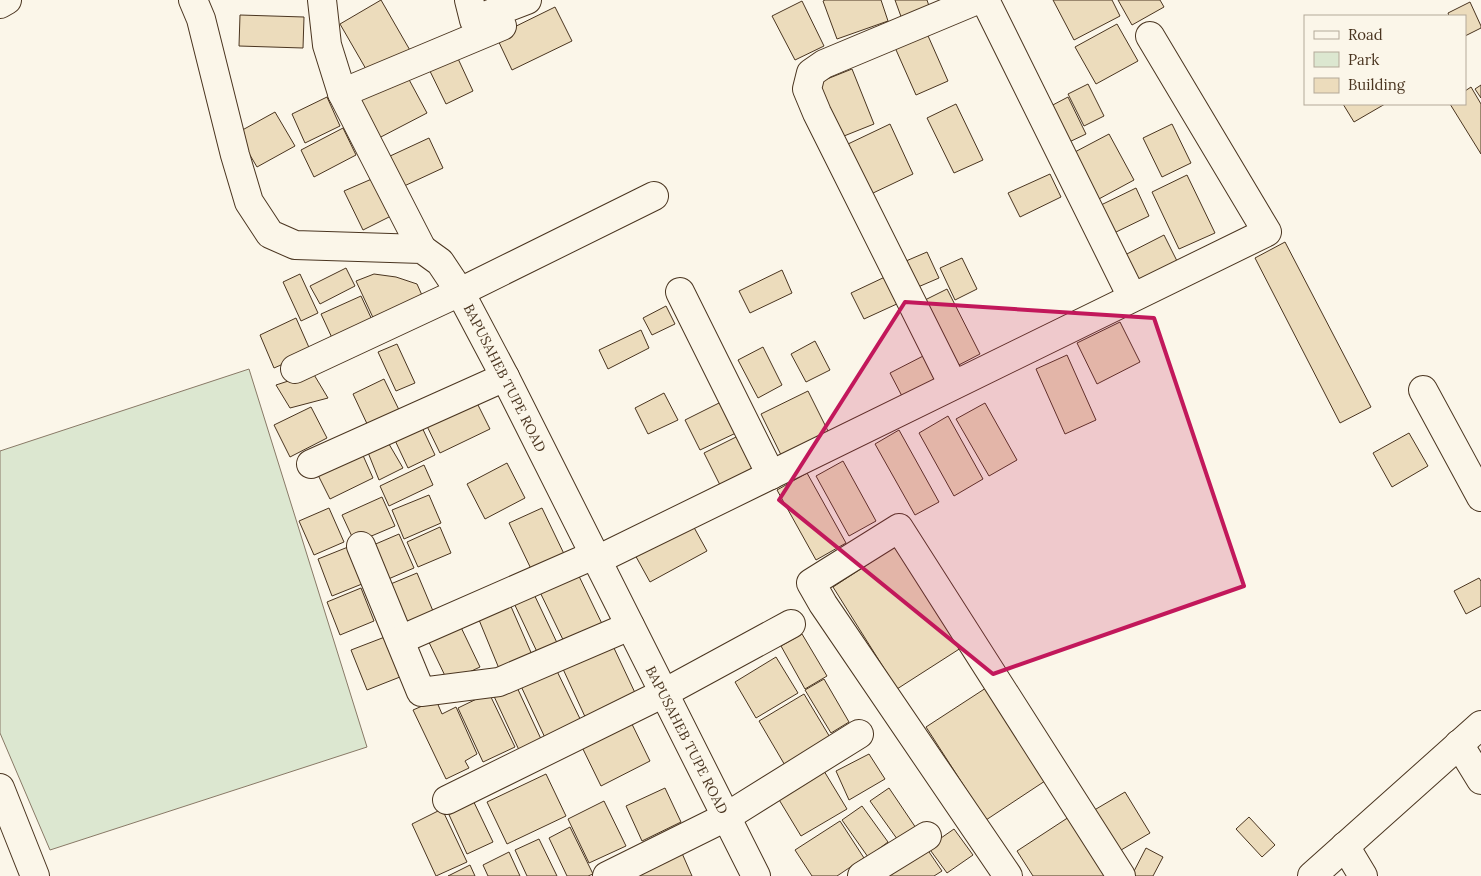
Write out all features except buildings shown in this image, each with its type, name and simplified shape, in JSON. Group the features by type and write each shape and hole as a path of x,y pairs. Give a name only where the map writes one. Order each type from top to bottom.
{"street":[{"path":"0,4 7,0"},
{"path":"193,0 201,19 235,155 249,202 270,234 295,245 422,249 342,93 327,46 322,0"},
{"path":"469,0 474,20 527,0"},
{"path":"953,385 817,113 807,89 811,73 824,64 988,1 1132,297"},
{"path":"342,93 502,26"},
{"path":"400,640 596,557 771,475 1267,232 1150,36"},
{"path":"295,370 460,292 654,196"},
{"name":"BAPUSAHEB TUPE ROAD","path":"422,249 440,262 460,292 505,377 756,876"},
{"path":"680,292 771,475"},
{"path":"311,464 505,377"},
{"path":"1423,390 1481,497"},
{"path":"1008,876 823,604 811,583 899,528 1120,876"},
{"path":"360,546 421,692 499,682 630,626"},
{"path":"447,800 664,693 791,624"},
{"path":"1312,876 1481,725"},
{"path":"606,876 726,817 859,734"},
{"path":"1459,744 1481,780"},
{"path":"0,788 35,876"},
{"path":"862,876 927,836"},
{"path":"1345,846 1363,876"}],"highlighted area":[{"path":"905,302 1154,318 1244,586 993,674 779,500"}],"green space":[{"path":"249,369 367,747 50,850 0,733 0,451"}]}
